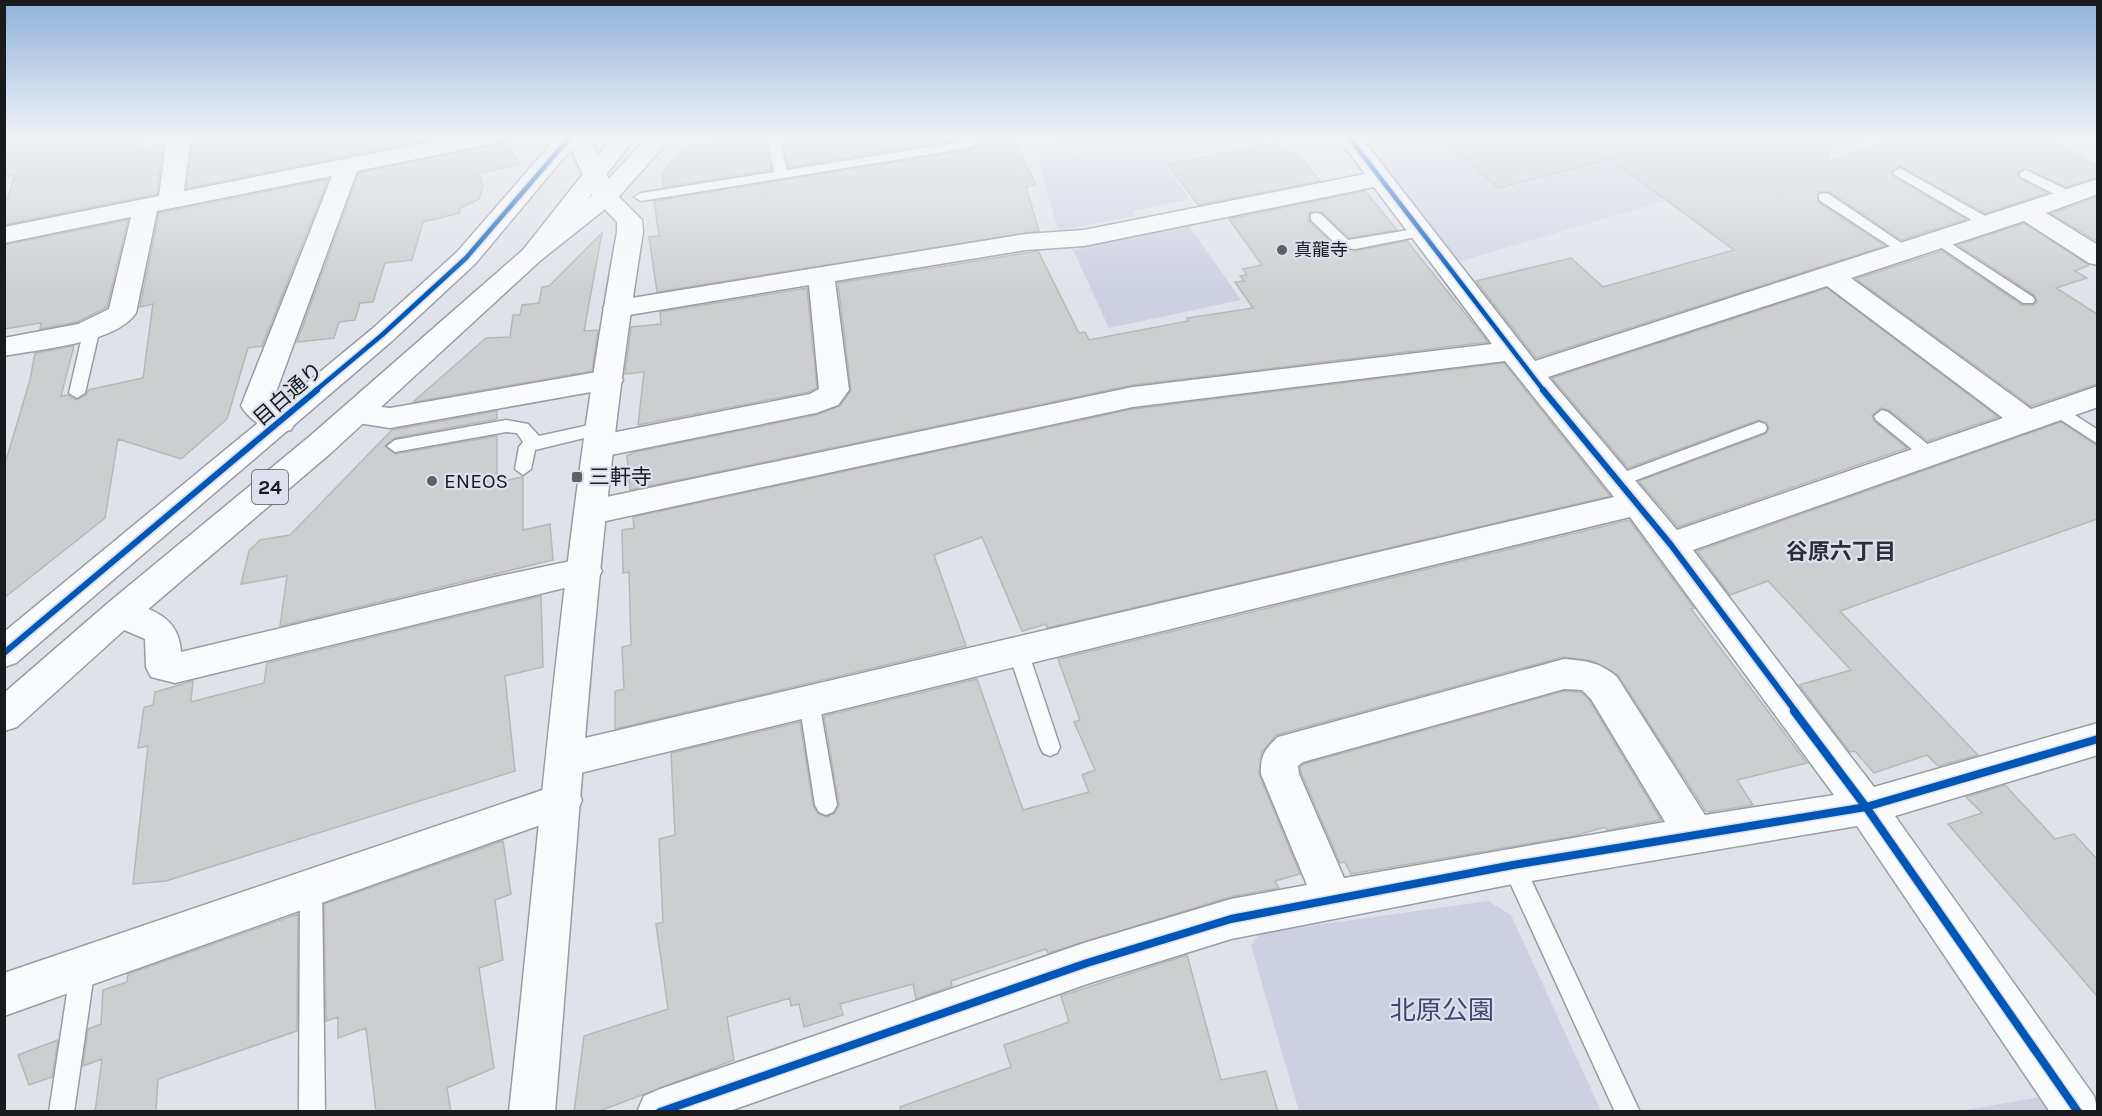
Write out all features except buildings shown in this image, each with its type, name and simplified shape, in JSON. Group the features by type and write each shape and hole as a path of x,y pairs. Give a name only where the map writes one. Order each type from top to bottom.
{"main road":[{"path":"4,347 92,328 117,320 122,313 163,188"},
{"path":"4,235 242,188"},
{"path":"280,423 256,406 339,188"},
{"name":"目白通り","path":"4,653 280,423 466,258 526,188"},
{"path":"532,1112 585,571 618,308 630,232 629,220 599,188"},
{"name":"24","path":"4,716 120,613 355,414 532,255 599,188"},
{"path":"618,308 822,277 1026,242 1084,238 1331,188"},
{"path":"1388,188 1521,362 1671,545 1866,807 2078,1112"},
{"path":"592,512 1133,397 1521,362 1830,275 2027,212 2091,188"},
{"path":"2027,212 2097,257"},
{"path":"1830,275 2027,421"},
{"path":"602,437 816,403 828,398 834,390 822,277"},
{"path":"355,414 390,418 609,380"},
{"path":"1671,545 2097,396"},
{"path":"568,759 1018,651 1627,493"},
{"path":"120,613 157,629 163,638 164,667 175,668 483,592 585,571"},
{"path":"1333,898 1280,774 1279,759 1291,749 1564,674 1591,676 1604,688 1695,835"},
{"path":"660,1112 1087,963 1232,919 1513,865 1866,807 2097,739"},
{"path":"4,995 563,800"}],"lane":[{"path":"640,197 692,188"},
{"path":"1927,188 1987,223"},
{"path":"2054,188 2069,196"},
{"path":"1824,197 1905,250"},
{"path":"1316,217 1344,244 1355,245 1421,232"},
{"path":"1938,239 2028,300"},
{"path":"77,393 92,328"},
{"path":"2058,410 2097,438"},
{"path":"1882,416 1930,455"},
{"path":"395,446 506,426 522,428 530,439 538,442"},
{"path":"1627,493 1759,428"},
{"path":"524,469 527,447 538,442 602,437"},
{"path":"1018,651 1050,747"},
{"path":"809,701 826,805"},
{"path":"1513,865 1628,1112"},
{"path":"311,888 312,1112"},
{"path":"61,1112 82,968"}],"shaded area":[{"path":"1400,188 1707,188 1458,262"}],"green space":[{"path":"1046,188 1182,188 1190,199 1133,211 1135,216 1058,230"},
{"path":"1189,226 1241,300 1109,328 1073,250"},
{"name":"北原公園","path":"1488,901 1511,915 1601,1111 1299,1111 1251,946 1260,933"},
{"path":"2040,1097 2051,1112 1955,1112"}],"cycle path":[{"path":"4,653 382,335 466,258 526,188"},
{"path":"1388,188 1529,373 1671,545 1866,807 2078,1112"},
{"path":"660,1112 1087,963 1231,919 1513,865 1866,807 2098,739"}],"place":[{"name":"真龍寺","path":"1282,250"},
{"name":"三軒寺","path":"577,477"},
{"name":"ENEOS","path":"432,481"}],"district":[{"name":"谷原六丁目","path":"1841,552"}]}
